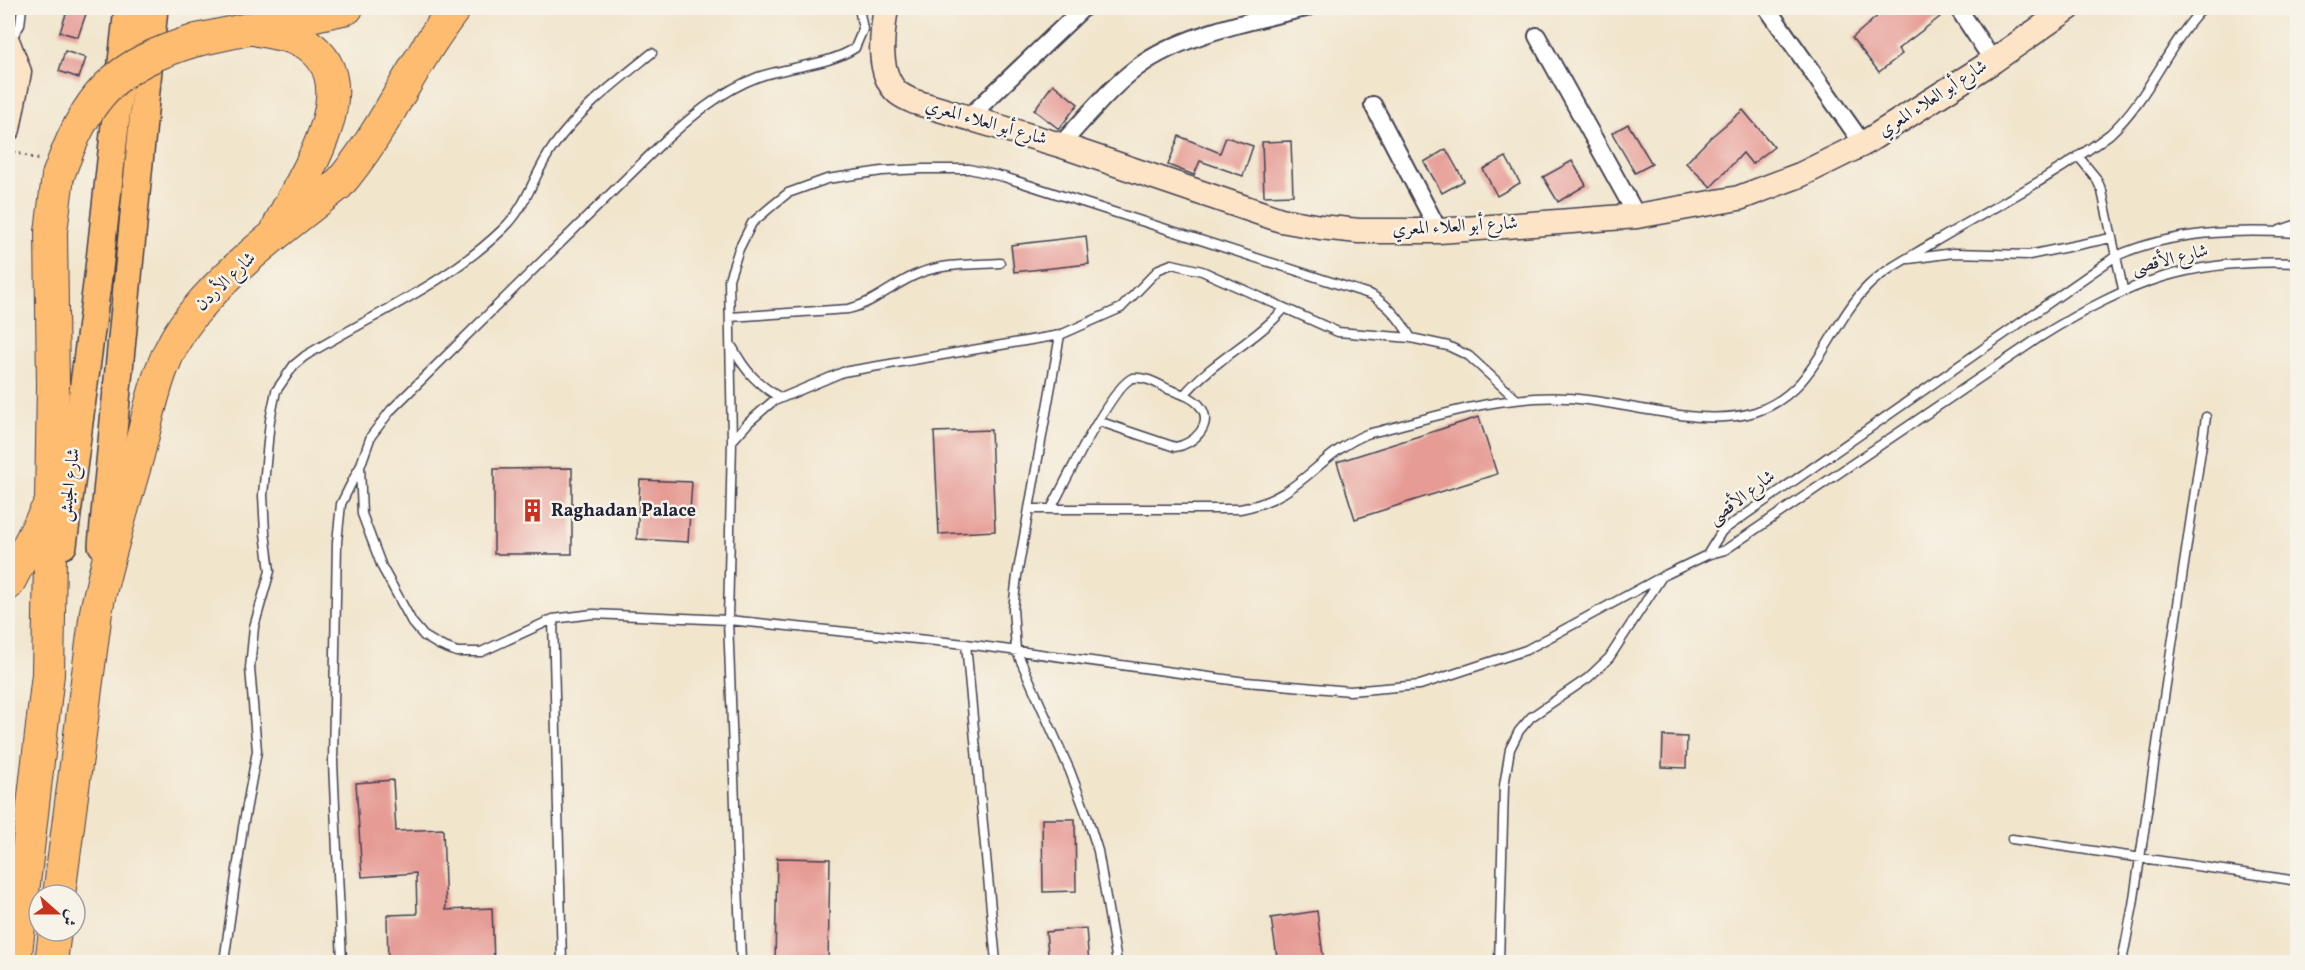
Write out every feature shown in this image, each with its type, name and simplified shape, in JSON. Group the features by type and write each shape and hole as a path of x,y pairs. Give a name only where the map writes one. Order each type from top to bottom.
{"highway":[{"path":"48,674 53,385 49,168 85,112 108,84 136,63 165,50 197,40 347,8"},
{"name":"شارع الأردن","path":"96,612 105,568 159,374 173,344 191,316 219,285 272,238 338,185 352,170 421,55 455,8"},
{"path":"254,29 305,43 326,63 331,82 332,103 325,135 272,238"},
{"path":"8,584 50,505"},
{"name":"شارع الجيش","path":"61,883 96,612"},
{"name":"شارع الجيش","path":"15,963 48,674"},
{"path":"51,963 54,943"},
{"path":"65,943 66,963"}],"main road":[{"name":"شارع الجيش","path":"48,674 70,482 99,269 128,8"},
{"name":"شارع الجيش","path":"96,612 154,8"}],"street":[{"name":"شارع أبو العلاء المعري","path":"886,8 882,43 885,67 898,93 915,102 1060,145 1281,220 1359,231 1440,231 1637,216 1755,194 1800,176 1863,144 1993,61 2069,8"},
{"path":"969,117 1083,8"},
{"path":"1060,145 1116,87 1144,62 1172,47 1261,13 1306,8"},
{"path":"1767,8 1863,144"},
{"path":"1958,8 1993,61"},
{"path":"1537,36 1637,216"},
{"path":"8,43 19,72 8,129"},
{"path":"1373,105 1440,231"}],"lane":[{"path":"8,43 20,24 22,8"},
{"path":"342,963 333,762 337,542 341,504 360,467 371,436 392,410 660,145 694,115 742,84 772,73 837,57 855,48 863,29 859,8"},
{"path":"1030,509 1231,509 1257,506 1276,500 1307,478 1351,441 1367,434 1515,398 1567,398 1704,417 1756,412 1805,380 1821,357 1834,330 1869,284 2110,134 2138,105 2169,51 2204,8"},
{"path":"224,963 243,827 257,752 250,686 251,642 270,571 263,495 270,420 276,391 294,365 305,356 408,299 451,270 504,228 525,201 543,162 566,129 596,100 652,53"},
{"path":"2078,156 2096,178 2102,191 2124,290"},
{"path":"741,963 728,620 732,441 729,279 739,249 752,223 788,193 827,179 882,171 969,170 1004,177 1372,295 1387,305 1399,318 1411,338"},
{"path":"2274,231 2298,224"},
{"name":"شارع الأقصى","path":"1707,555 1722,531 2116,256 2137,247 2168,239 2239,231 2298,233"},
{"path":"1906,259 1953,253 2029,255 2111,238"},
{"path":"730,317 848,309 863,306 920,273 941,268 1000,263"},
{"name":"شارع الأقصى","path":"1707,555 1733,545 2040,337 2087,308 2161,275 2211,265 2298,263"},
{"path":"732,441 762,409 827,378 870,366 1060,335 1121,308 1159,269 1172,264 1202,271 1283,310 1338,332 1411,338 1448,346 1469,356 1515,398"},
{"path":"1184,395 1208,369 1255,338 1283,310"},
{"path":"1060,335 1017,576 1014,609 1016,650 1088,816 1098,851 1117,963"},
{"path":"731,345 751,377 781,398"},
{"path":"1051,509 1098,421 1124,383 1132,378 1142,378 1196,401 1203,409 1205,419 1196,439 1187,446 1175,447 1098,421"},
{"path":"2122,963 2206,417"},
{"path":"360,467 359,499 369,537 401,605 424,636 457,652 481,652 553,619 593,614 728,620 966,644 1246,682 1350,691 1420,685 1526,650 1663,576 1707,555"},
{"path":"1499,963 1504,786 1510,749 1519,731 1531,717 1588,678 1609,658 1663,576"},
{"path":"553,619 562,963"},
{"path":"966,644 996,963"},
{"path":"2012,839 2298,881"}],"path":[{"path":"8,150 49,168"}],"building":[{"path":"68,8 88,8 78,37 60,32"},
{"path":"1877,8 1932,8 1940,17 1898,49 1902,54 1879,72 1852,38 1881,13"},
{"path":"65,51 86,58 79,78 59,71"},
{"path":"1053,84 1078,104 1059,129 1034,110"},
{"path":"1743,110 1774,147 1752,164 1743,153 1711,187 1686,163 1711,137"},
{"path":"1628,124 1652,164 1635,173 1612,133"},
{"path":"1179,136 1220,153 1226,137 1253,146 1243,176 1200,161 1194,175 1168,165"},
{"path":"1291,141 1293,195 1264,196 1262,142"},
{"path":"1446,149 1464,181 1442,193 1424,162"},
{"path":"1506,157 1520,183 1497,196 1483,169"},
{"path":"1572,161 1586,185 1558,202 1543,177"},
{"path":"1086,236 1089,264 1014,272 1011,245"},
{"path":"1479,417 1497,474 1355,519 1337,462"},
{"path":"991,430 995,531 939,534 934,432"},
{"name":"Raghadan Palace","path":"572,468 572,554 494,554 494,469"},
{"path":"640,480 692,482 688,542 637,539"},
{"path":"1663,736 1687,737 1686,768 1662,767"},
{"path":"393,780 396,831 443,829 446,910 492,908 494,963 388,963 387,915 417,914 416,873 362,877 356,783"},
{"path":"1042,819 1075,819 1076,891 1043,892"},
{"path":"777,858 830,859 828,963 775,963"},
{"path":"1317,911 1324,963 1278,963 1271,918"},
{"path":"1086,928 1089,963 1049,963 1046,932"}],"place":[{"name":"Raghadan Palace","path":"533,511"}]}
